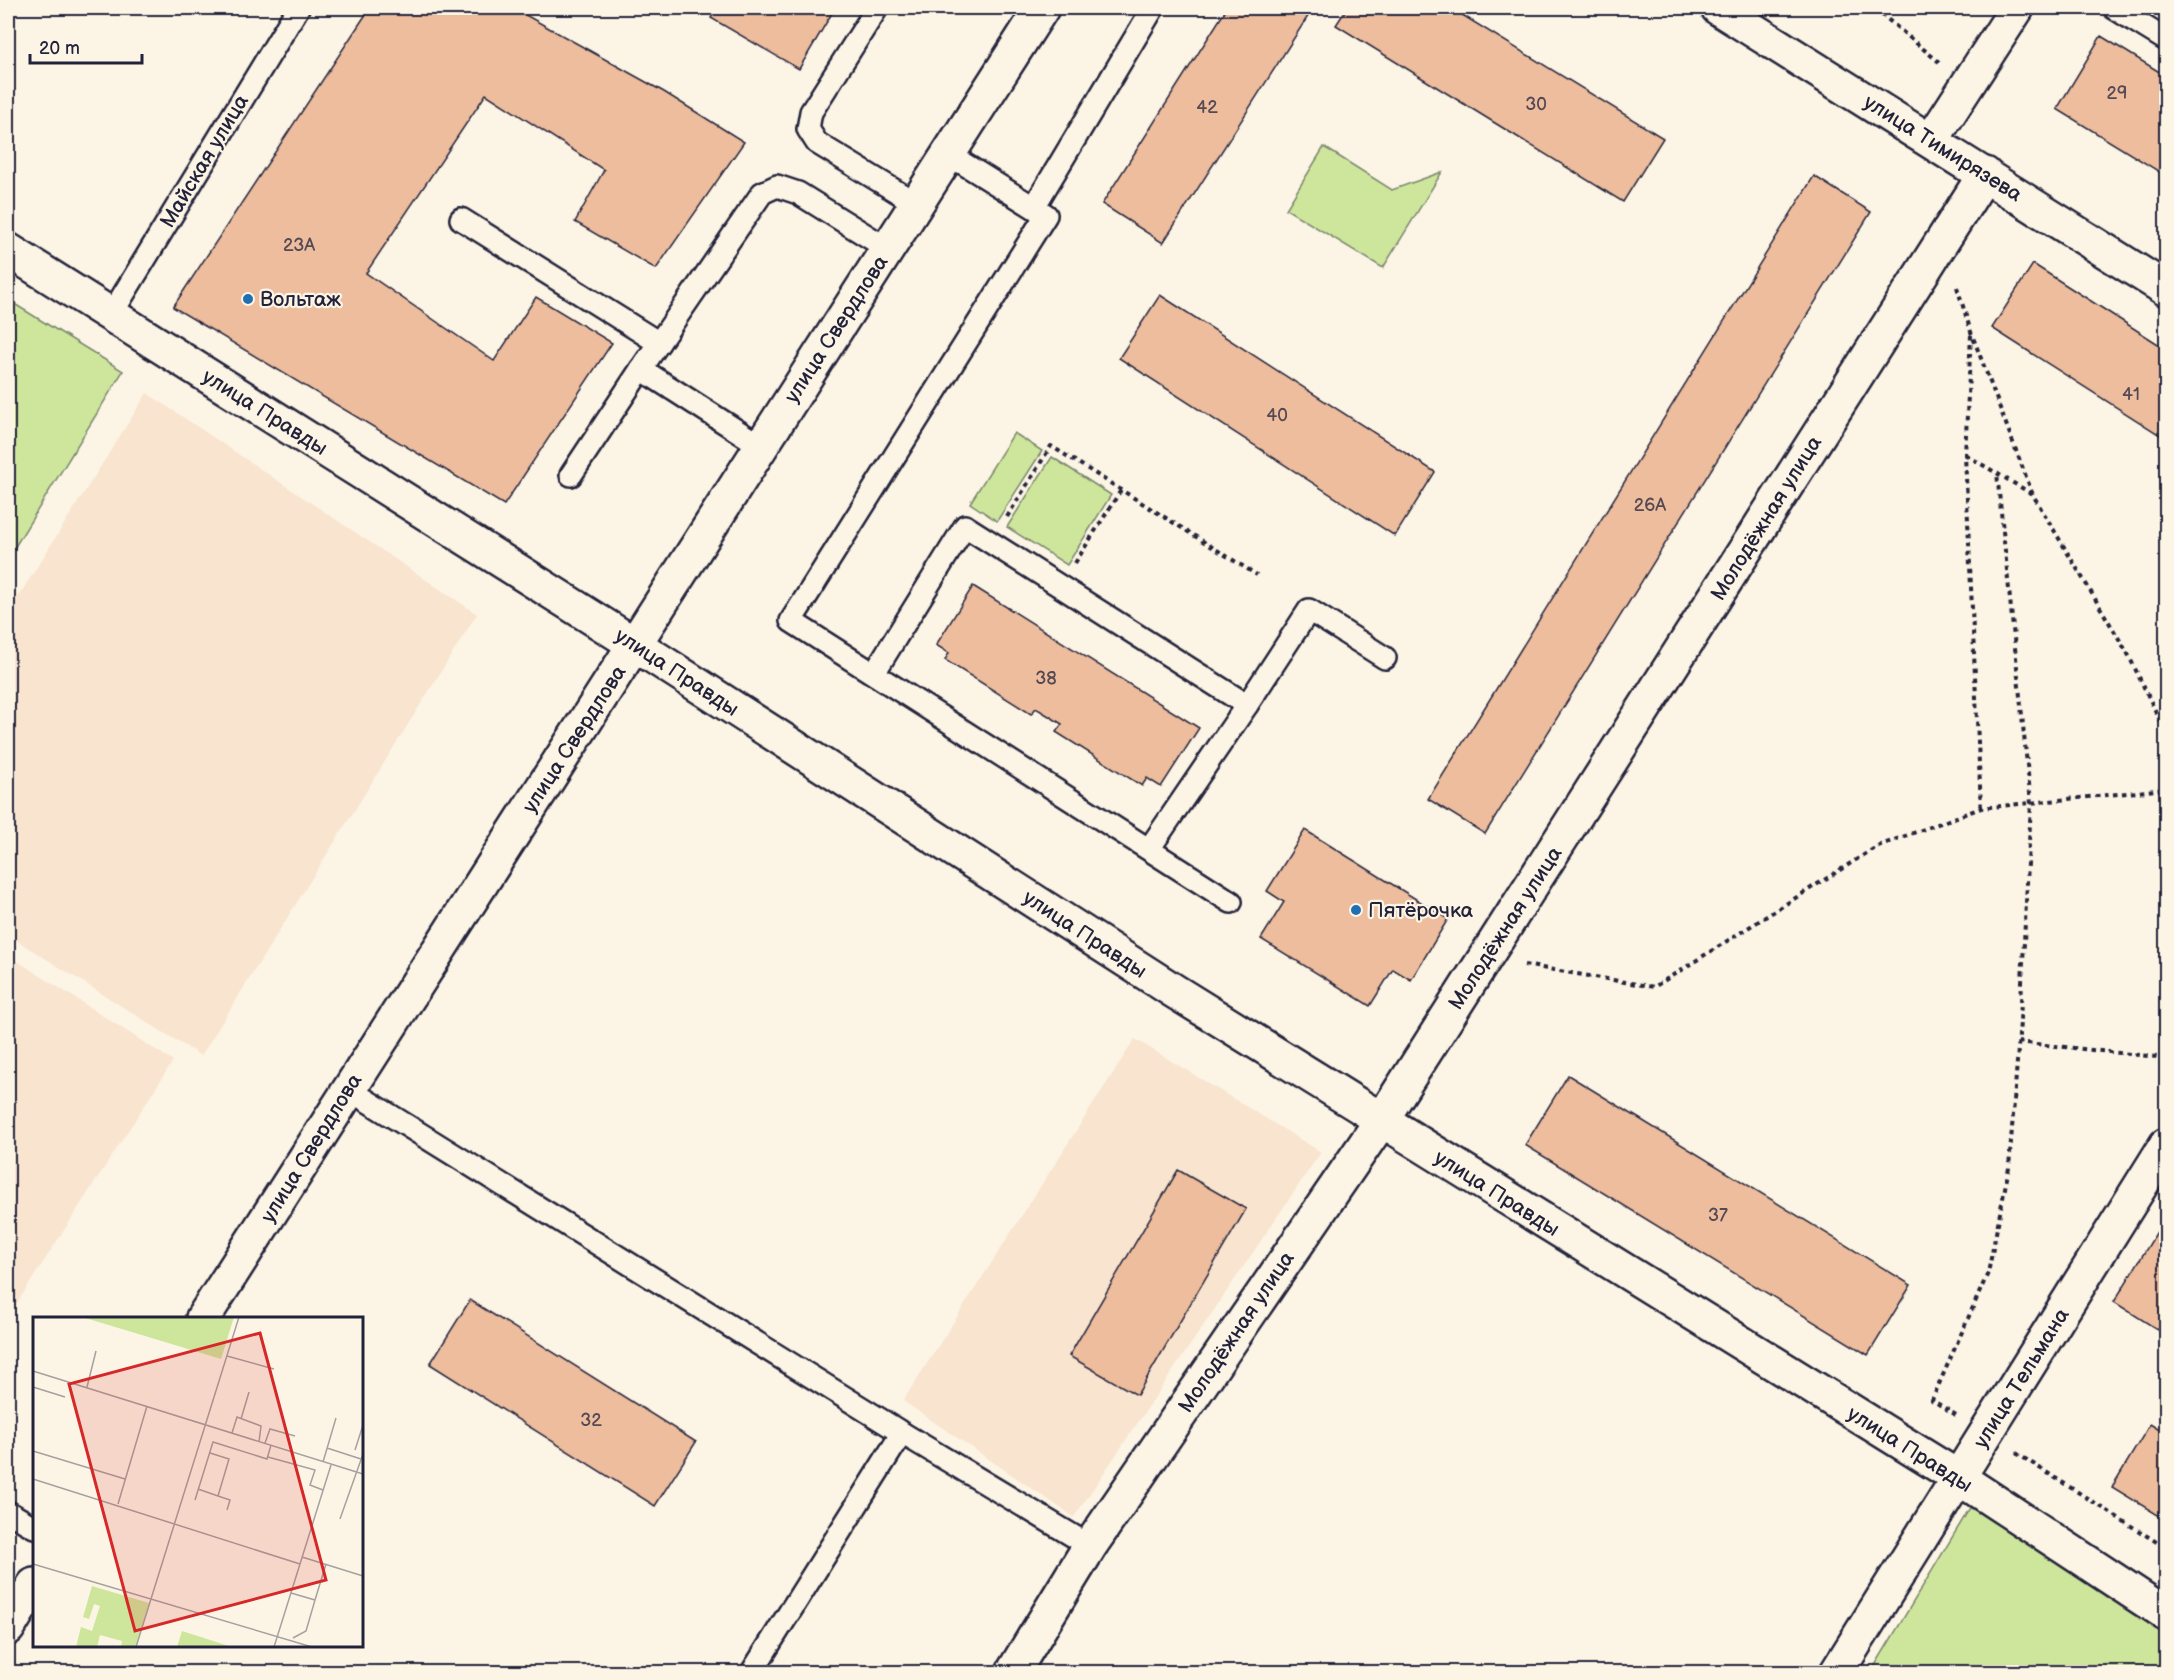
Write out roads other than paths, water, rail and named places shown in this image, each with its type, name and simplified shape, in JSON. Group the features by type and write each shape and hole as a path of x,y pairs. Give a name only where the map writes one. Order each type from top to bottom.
{"street":[{"name":"улица Свердлова","path":"204,1317 1042,8"},
{"name":"улица Тимирязева","path":"1718,8 2166,289"},
{"path":"1931,141 2017,8"},
{"name":"Молодёжная улица","path":"1012,1672 1090,1546 1381,1121 1985,174"},
{"name":"улица Правды","path":"8,250 634,644 1174,991 1959,1478 2166,1614"},
{"name":"улица Тельмана","path":"1838,1672 2166,1145"},
{"path":"8,1628 33,1587"}],"lane":[{"name":"Майская улица","path":"111,315 298,8"},
{"path":"877,8 811,112 808,129 817,143 916,204"},
{"path":"1034,207 1153,8"},
{"path":"2114,8 2166,40"},
{"path":"948,154 1046,215 791,621 1231,902"},
{"path":"571,475 762,193 777,186 798,193 888,249"},
{"path":"461,219 659,343"},
{"path":"641,369 761,446"},
{"path":"874,673 965,526 1247,705"},
{"path":"1149,849 1309,610 1385,658"},
{"path":"348,1089 902,1433 1090,1546"},
{"path":"752,1672 902,1433"},
{"path":"8,1512 33,1526"}],"place":[{"name":"Вольтаж","path":"248,299"},
{"name":"Пятёрочка","path":"1356,910"}]}
